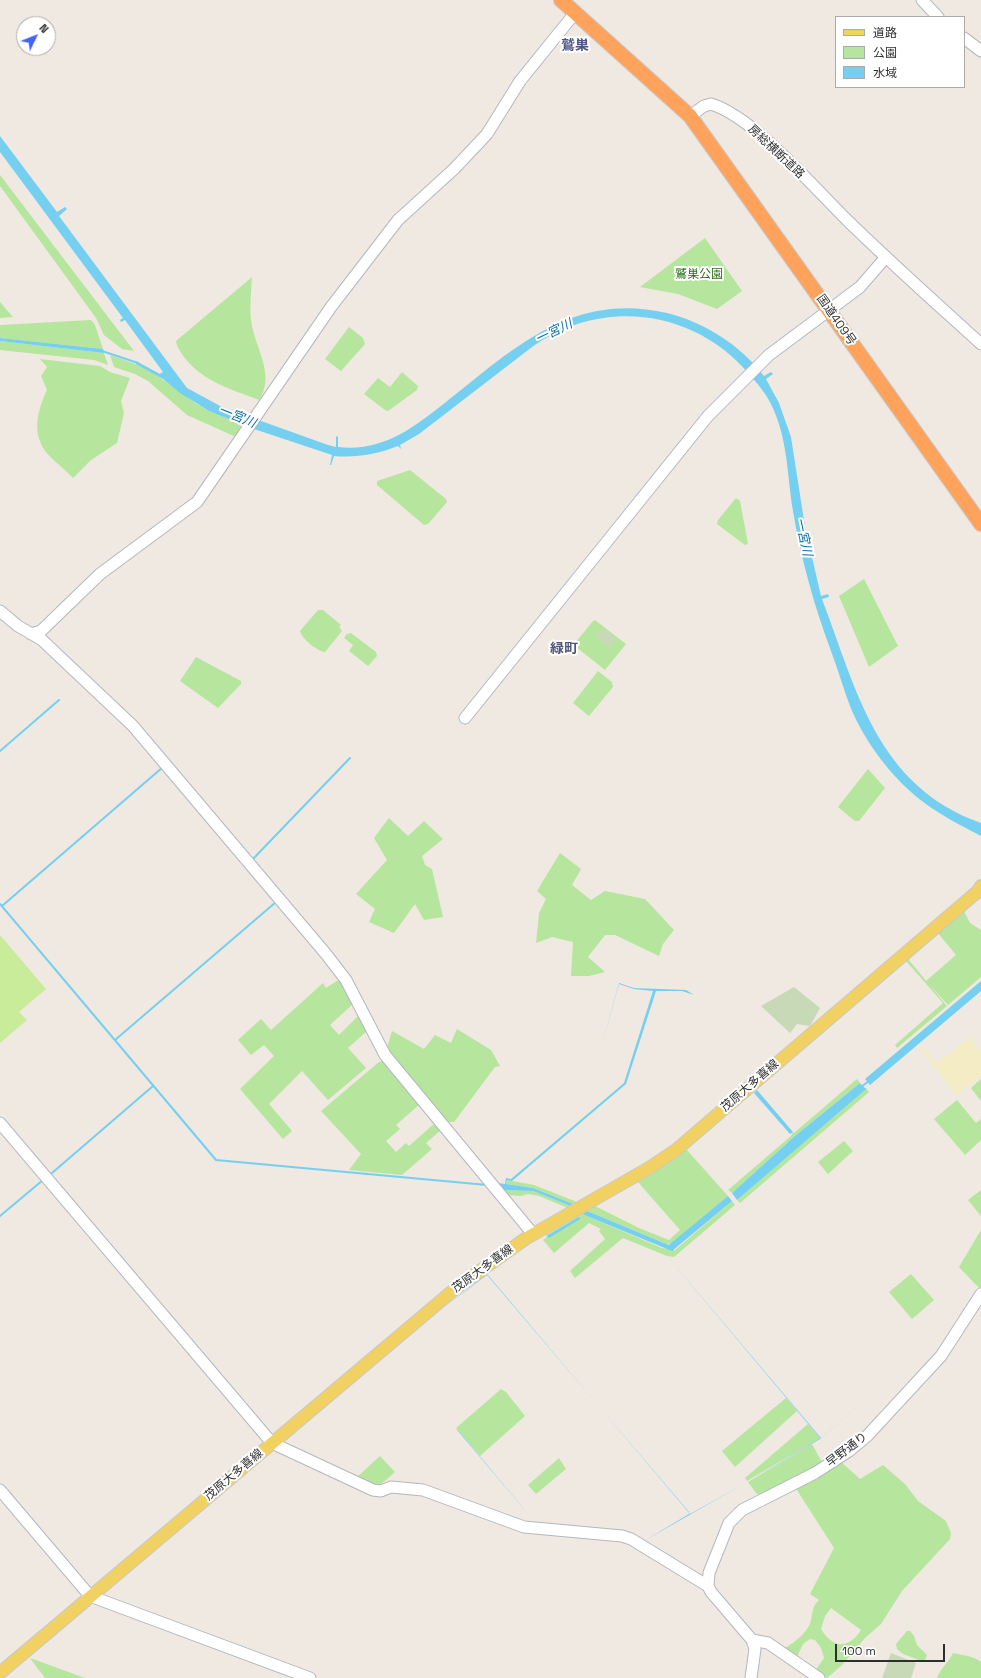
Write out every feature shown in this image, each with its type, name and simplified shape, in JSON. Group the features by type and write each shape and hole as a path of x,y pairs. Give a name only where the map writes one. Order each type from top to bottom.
{"highway":[{"path":"561,0 690,116"},
{"name":"国道409号","path":"690,116 981,524"}],"main road":[{"name":"茂原大多喜線","path":"0,1673 456,1288 533,1234 649,1168 676,1150 978,891 981,886"}],"street":[{"path":"922,0 937,16"},
{"path":"31,634 41,631 100,574 196,502 331,307 398,220 454,169 487,134 520,81 575,13"},
{"path":"965,39 981,51"},
{"name":"房総横断道路","path":"690,116 704,106 711,104 725,111 751,128 776,150 886,257 981,344"},
{"path":"465,718 708,416 770,355 860,287 886,257"},
{"path":"0,611 31,634 42,640 133,726 326,954 346,980 385,1054 533,1234"},
{"path":"0,1123 272,1443 373,1490 381,1491 391,1487 423,1490 524,1527 597,1532 631,1539 708,1586 752,1640 755,1649 751,1678"},
{"name":"早野通り","path":"708,1586 709,1573 729,1523 742,1510 815,1473 849,1451 867,1436 940,1356 981,1294"},
{"path":"0,1490 90,1596 310,1678"},
{"path":"752,1640 768,1643 819,1678"}],"green space":[{"path":"0,175 134,351 122,349 104,335 96,318 0,186"},
{"name":"鷲巣公園","path":"705,238 742,291 717,309 678,294 640,287"},
{"path":"252,277 250,302 251,320 265,373 263,391 259,400 218,384 200,373 184,357 178,348 176,341"},
{"path":"0,302 13,317 0,318"},
{"path":"91,320 95,325 103,349 0,338 0,325"},
{"path":"349,327 363,338 365,344 341,371 325,359"},
{"path":"0,341 104,353 108,365 94,360 0,350"},
{"path":"110,355 147,368 195,403 209,411 244,425 236,437 187,415 148,381 135,374 114,367"},
{"path":"40,359 100,366 110,372 130,378 121,401 124,413 117,443 91,460 73,478 46,452 39,437 37,429 39,413 47,390 41,376 47,367"},
{"path":"402,372 418,386 417,390 388,411 364,394 378,378 390,387"},
{"path":"410,470 446,499 447,502 428,524 424,525 377,485 377,481"},
{"path":"736,498 740,501 748,544 745,545 717,524 718,520"},
{"path":"864,579 898,646 869,667 839,596"},
{"path":"318,610 323,610 341,625 339,627 342,631 325,652 310,644 300,631"},
{"path":"595,620 626,644 605,670 575,646 575,643"},
{"path":"603,627 617,638 609,648 595,637"},
{"path":"351,633 376,652 377,656 368,666 349,651 353,645 344,638 347,634"},
{"path":"196,657 241,681 241,684 218,708 180,681"},
{"path":"598,671 612,682 613,687 589,716 573,703"},
{"path":"868,769 885,788 859,821 855,821 838,807"},
{"path":"389,818 408,836 424,821 443,839 422,856 425,865 432,869 443,917 424,920 415,904 394,933 369,922 375,909 356,894 387,860 374,838"},
{"path":"560,853 581,869 572,885 591,900 605,891 645,899 674,930 663,944 659,956 615,935 605,935 588,957 605,972 589,976 571,976 573,942 552,937 536,943 539,913 546,899 537,891"},
{"path":"964,911 970,923 981,930 981,977 948,1005 926,981 956,955 938,933"},
{"path":"0,935 46,989 19,1012 27,1020 0,1043"},
{"path":"908,959 947,1006 897,1048 895,1045 943,1003 906,961"},
{"path":"340,979 353,1004 330,1025 339,1035 359,1015 367,1031 348,1048 366,1068 328,1100 302,1071 269,1104 292,1131 283,1139 240,1089 274,1056 264,1045 251,1055 238,1040 261,1019 271,1030 323,983 326,988"},
{"path":"794,987 820,1008 810,1026 797,1024 790,1033 761,1006"},
{"path":"457,1029 491,1050 500,1066 495,1067 454,1122 448,1122 387,1048 392,1031 424,1049 435,1035 451,1043"},
{"path":"383,1061 420,1104 396,1125 400,1129 386,1141 396,1152 406,1143 409,1146 435,1123 441,1130 426,1143 432,1149 402,1175 349,1170 361,1154 321,1111 379,1062"},
{"path":"857,1079 860,1083 795,1136 732,1193 728,1190 791,1136 793,1132 794,1133"},
{"path":"981,1079 981,1101 971,1088"},
{"path":"866,1088 869,1092 740,1203 737,1200"},
{"path":"957,1100 976,1123 981,1119 981,1140 965,1155 934,1119"},
{"path":"844,1141 853,1151 828,1174 818,1162"},
{"path":"686,1149 728,1196 672,1244 667,1244 587,1211 595,1206 639,1228 669,1240 680,1230 638,1182"},
{"path":"507,1180 534,1185 577,1202 573,1204 533,1188 506,1184"},
{"path":"503,1190 533,1191 571,1206 568,1208 539,1196 528,1194 521,1196 507,1195"},
{"path":"981,1190 981,1216 968,1200"},
{"path":"732,1201 735,1205 674,1257 667,1256 623,1238 575,1278 570,1271 605,1239 599,1231 601,1229 589,1223 554,1253 543,1240 547,1237 546,1235 582,1214 662,1248 675,1250"},
{"path":"981,1230 981,1287 980,1289 959,1267"},
{"path":"911,1274 934,1300 912,1319 889,1292"},
{"path":"501,1389 506,1392 525,1416 480,1456 456,1428"},
{"path":"786,1398 797,1411 735,1467 722,1451"},
{"path":"808,1424 820,1438 747,1481 745,1478"},
{"path":"812,1444 823,1464 762,1496 756,1493 748,1482"},
{"path":"380,1456 395,1472 384,1482 377,1485 369,1484 356,1478"},
{"path":"559,1458 566,1469 536,1494 528,1485"},
{"path":"840,1461 860,1479 883,1465 905,1484 918,1501 946,1521 951,1533 950,1539 902,1591 881,1624 865,1638 842,1665 827,1678 815,1671 824,1658 821,1648 815,1640 810,1639 803,1644 796,1659 783,1649 800,1637 810,1624 814,1607 819,1600 810,1594 834,1548 795,1487","holes":["831,1608 861,1630 851,1641 841,1644 831,1640 821,1629 825,1616"]},
{"path":"907,1631 910,1631 914,1636 917,1645 927,1655 924,1662 903,1654 897,1649 896,1644"},
{"path":"891,1653 916,1663 911,1678 882,1678"},
{"path":"953,1653 971,1657 981,1662 981,1678 937,1678 940,1671"},
{"path":"30,1658 85,1678 45,1678"}],"sand":[{"path":"979,1030 970,1039 981,1052 981,1075 957,1095 919,1048 921,1046 937,1063"}],"water":[{"name":"一宮川","path":"0,136 57,212 65,207 67,209 59,216 187,388 222,407 328,445 336,447 336,436 338,437 338,447 354,448 383,442 396,436 422,421 521,344 547,329 574,317 602,310 633,308 667,313 681,317 709,329 733,345 755,365 764,376 771,372 773,374 766,379 779,403 791,437 805,527 821,596 828,594 829,597 822,599 860,701 876,732 894,760 917,785 946,807 981,823 981,836 933,809 914,795 892,773 872,747 856,720 847,699 809,582 793,511 784,443 777,417 762,389 728,353 703,336 675,324 647,318 617,316 588,321 559,331 532,347 419,434 400,445 401,449 398,446 367,455 334,456 330,465 332,455 251,428 209,411 180,393 163,379 136,364 136,361 160,374 163,372 125,320 121,322 120,320 123,318 0,152"},
{"path":"0,338 103,349 104,353 0,341"},
{"path":"981,981 981,991 870,1085 865,1079"},
{"path":"619,983 634,988 686,990 694,995 682,991 656,991 626,1084 512,1181 507,1180 506,1184 533,1188 573,1204 571,1206 533,1191 503,1190 498,1183 505,1184 506,1178 511,1179 624,1083 653,991 634,989 619,984 599,1056"},
{"path":"860,1083 866,1089 737,1200 732,1193 795,1136"},
{"path":"757,1090 793,1132 790,1134 754,1093"},
{"path":"728,1196 732,1201 672,1251 582,1214 587,1211 669,1245"},
{"path":"579,1217 580,1219 549,1238 547,1236"},
{"path":"667,1256 821,1438 885,1382 820,1439 749,1481 820,1438"},
{"path":"487,1274 598,1405 487,1275 443,1308"},
{"path":"598,1405 689,1512 689,1513"},
{"path":"457,1429 535,1522 457,1430"},
{"path":"740,1486 644,1541 689,1513 690,1514"}],"waterway":[{"path":"102,351 138,363"},
{"path":"0,751 59,700"},
{"path":"252,860 350,758"},
{"path":"2,906 163,767"},
{"path":"115,1040 276,902"},
{"path":"0,904 216,1160 487,1185"},
{"path":"861,1087 869,1081"},
{"path":"52,1173 153,1086"},
{"path":"0,1216 43,1180"}],"district":[{"name":"鷲巣","path":"575,46"},
{"name":"緑町","path":"564,649"}]}
